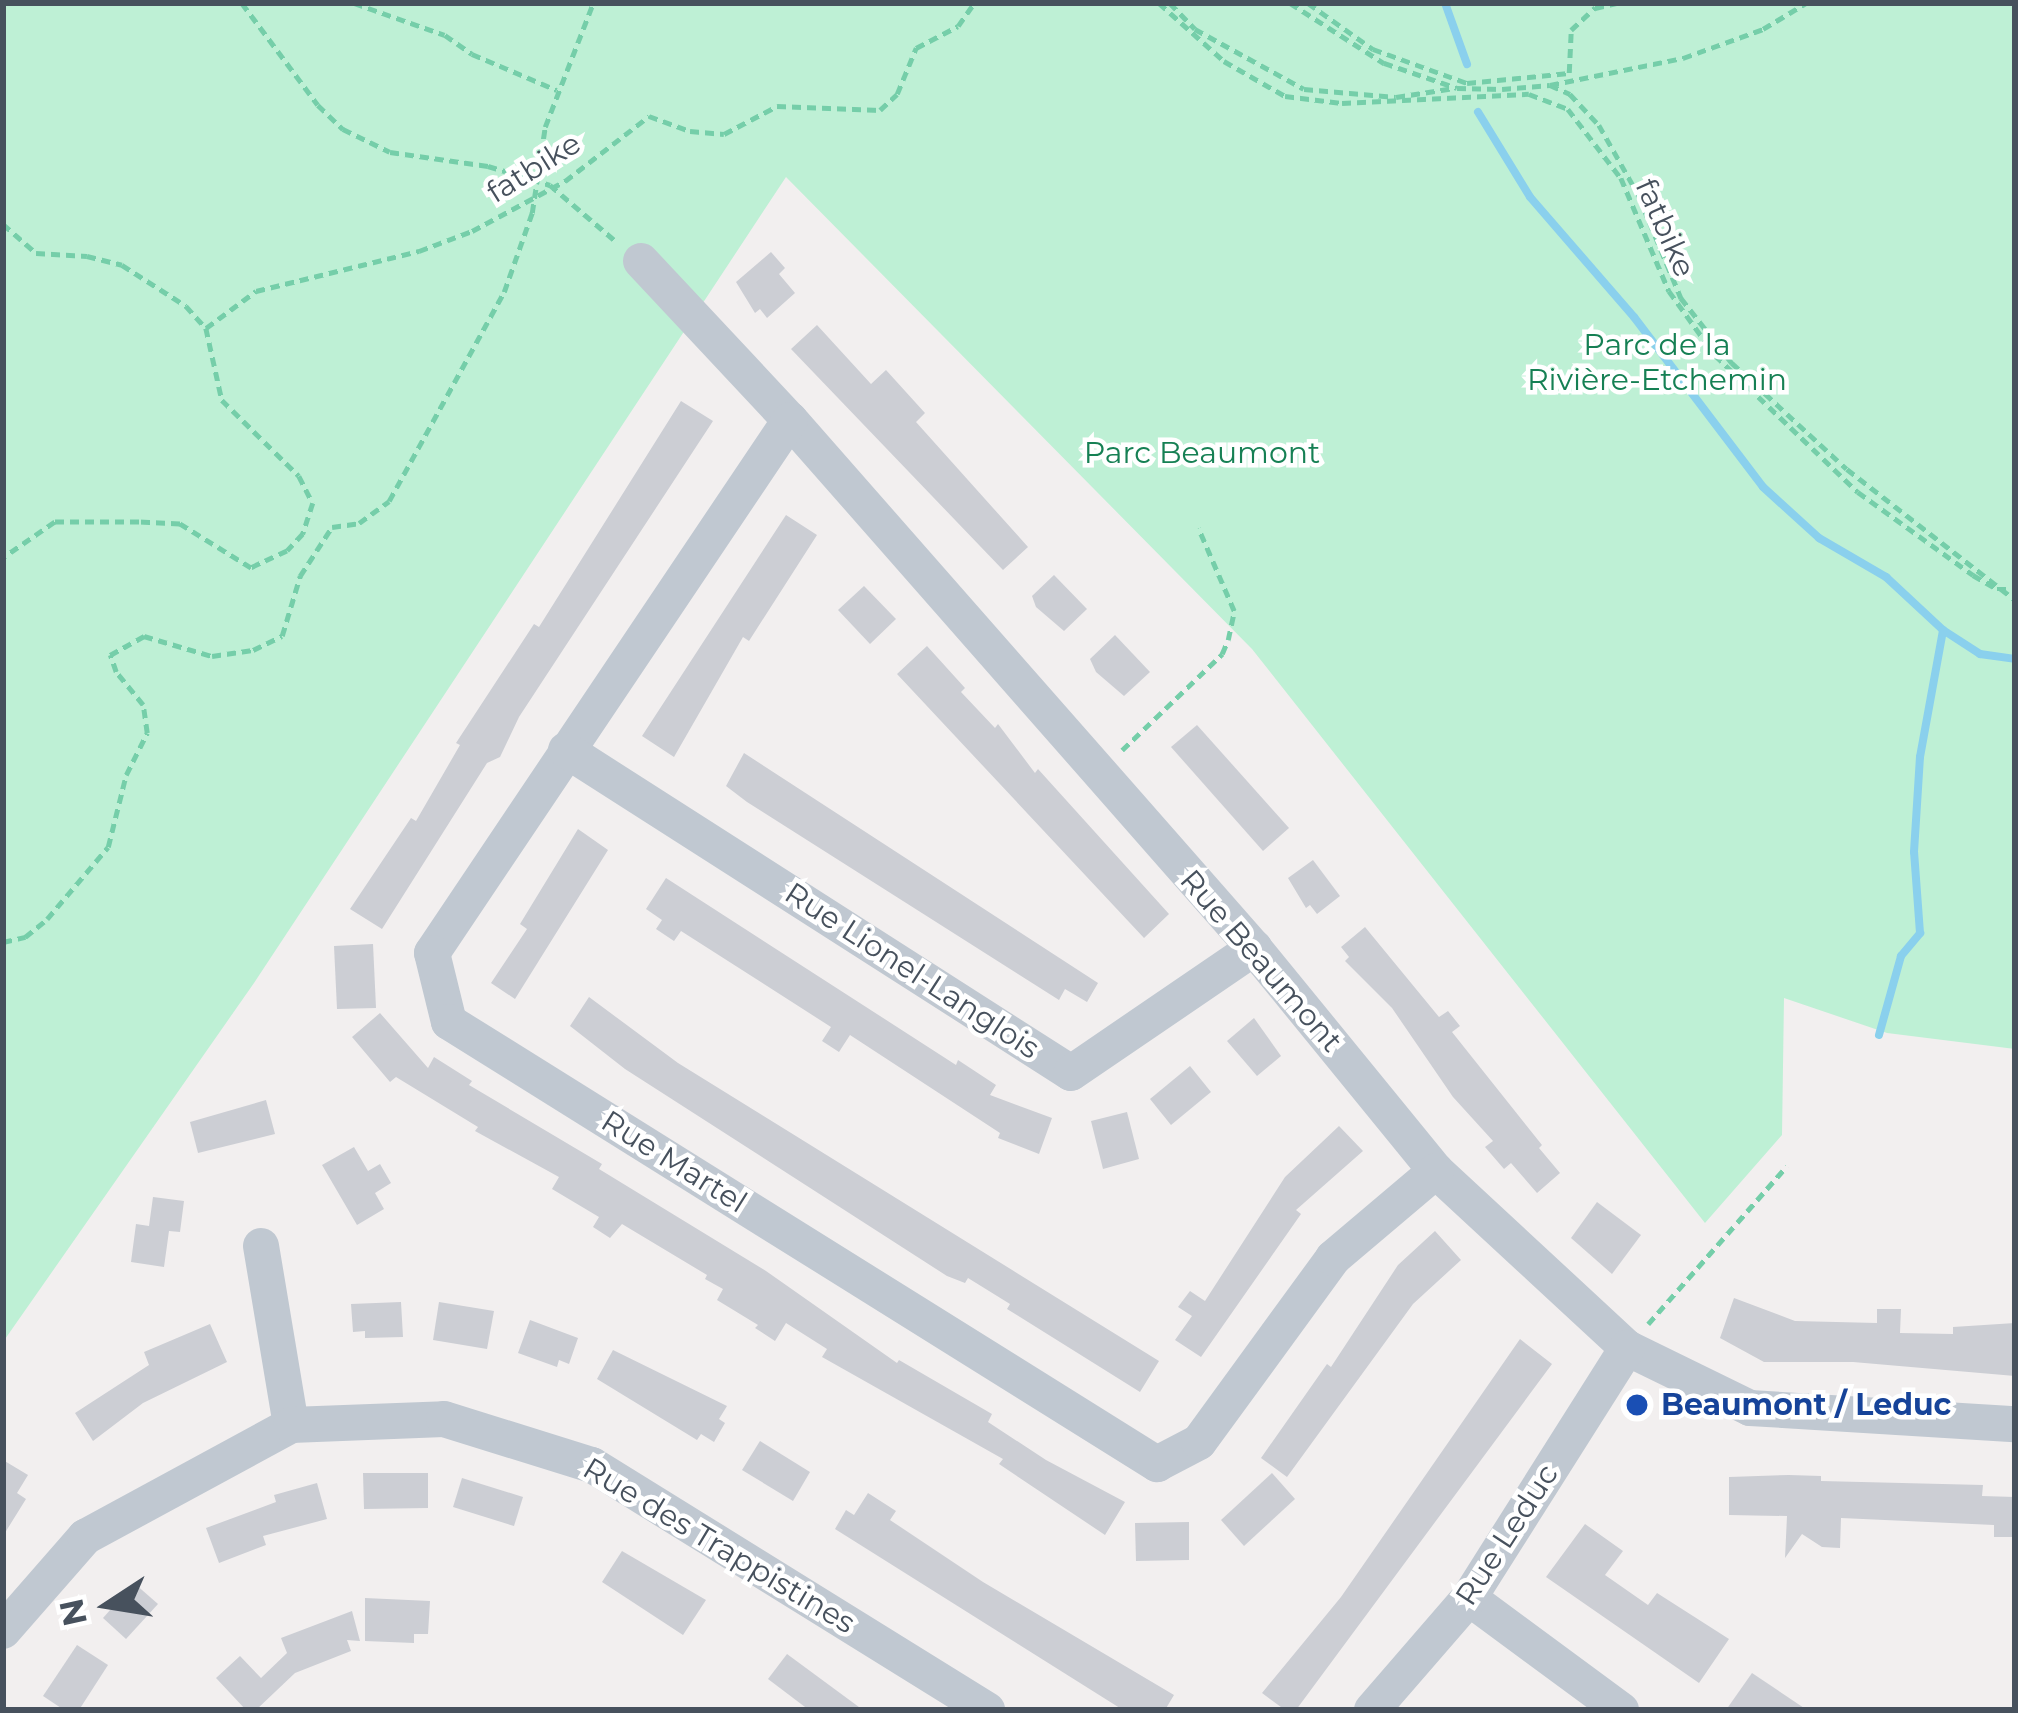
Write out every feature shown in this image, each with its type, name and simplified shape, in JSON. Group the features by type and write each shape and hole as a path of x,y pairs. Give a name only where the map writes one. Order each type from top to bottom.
{"street":[{"name":"Rue Beaumont","path":"641,261 790,420 1096,775 1254,948 1436,1171 1627,1348 1750,1408 2015,1424"},
{"name":"Rue Martel","path":"790,420 432,952 449,1022 1157,1464 1198,1442 1333,1258 1436,1171"},
{"name":"Rue Lionel-Langlois","path":"566,750 1070,1073 1254,948"},
{"path":"261,1246 291,1425"},
{"name":"Rue Leduc","path":"1372,1710 1469,1598 1627,1348"},
{"name":"Rue des Trappistines","path":"3,1631 85,1537 291,1425 445,1419 592,1465 987,1710"},
{"path":"1469,1598 1621,1710"}],"path":[{"path":"242,3 318,105 343,129 390,152 488,166 537,180 552,187 641,261"},
{"path":"354,3 445,35 472,54 560,92"},
{"path":"3,942 17,941 47,920 108,847 126,775 148,733 143,705 116,672 110,655 144,636 188,653 219,656 253,650 286,632 299,576 320,542 332,527 376,515 404,476 504,292 535,195 545,127 593,3"},
{"name":"fatbike","path":"206,328 256,291 419,251 472,231 552,187 649,116 690,131 724,134 777,106 880,110 897,94 916,48 958,26 974,3"},
{"name":"fatbike","path":"1159,3 1224,62 1285,96 1342,103 1529,94 1568,109 1621,178 1669,291 1714,355 1858,492 1973,575 2011,588"},
{"path":"1170,3 1195,29 1304,89 1396,97 1457,88 1550,85 1701,52 1762,29 1806,3"},
{"path":"1290,3 1353,48 1457,88"},
{"path":"1308,3 1373,49 1448,81 1467,83 1569,73 1571,30 1595,8 1616,3"},
{"path":"1550,85 1570,94 1599,124 1638,194 1682,298 1732,363 1847,469 2011,588 2015,600"},
{"path":"3,224 36,253 87,256 122,266 156,284 206,328 222,400 309,491 313,503 303,534 275,561 251,568 180,524 73,519 34,532 3,558"},
{"path":"1096,775 1222,654 1228,640 1234,611 1198,527"},
{"path":"1627,1348 1787,1166"}],"green space":[{"name":"Parc de la Rivière-Etchemin","path":"3,3 2015,3 2015,1049 1887,1033 1784,998 1782,1135 1705,1223 1252,649 786,177 254,983 3,1342"}],"building":[{"path":"771,252 785,268 779,274 795,293 767,318 760,309 755,313 736,282"},
{"path":"817,325 871,384 886,370 925,413 916,422 1028,547 1003,570 791,349"},
{"path":"681,401 713,421 519,717 500,757 487,763 382,929 350,909 411,818 416,821 460,745 456,743 534,624 539,627"},
{"path":"786,515 817,535 749,641 743,637 674,757 642,736"},
{"path":"1054,575 1087,609 1064,631 1036,607 1032,596"},
{"path":"864,586 896,619 870,644 838,610"},
{"path":"1115,635 1150,672 1124,696 1096,672 1090,659"},
{"path":"927,646 965,688 961,692 995,728 998,724 1035,773 1038,769 1169,914 1144,938 897,674"},
{"path":"1197,725 1289,828 1263,851 1171,747"},
{"path":"744,753 1098,983 1087,1002 1065,989 1059,1000 747,802 726,786"},
{"path":"578,829 608,850 515,999 491,983 527,929 520,924"},
{"path":"1313,860 1340,896 1317,914 1310,905 1306,908 1288,878"},
{"path":"666,878 956,1065 958,1060 996,1085 990,1095 1052,1118 1039,1154 998,1138 1000,1133 850,1035 839,1052 822,1041 831,1027 681,931 674,941 656,929 662,920 646,909"},
{"path":"1365,927 1439,1017 1448,1011 1460,1026 1452,1032 1542,1145 1539,1148 1560,1173 1537,1193 1511,1163 1504,1169 1485,1147 1493,1141 1453,1097 1392,1008 1345,961 1349,957 1341,947"},
{"path":"373,944 376,1008 337,1009 334,946"},
{"path":"589,997 678,1063 1159,1361 1140,1392 1007,1309 1010,1304 968,1278 965,1283 947,1276 625,1069 570,1026"},
{"path":"380,1013 428,1068 434,1057 472,1081 469,1085 602,1164 599,1169 766,1271 897,1363 992,1414 988,1422 1046,1460 1125,1502 1105,1535 999,1464 1003,1459 822,1357 827,1349 786,1323 775,1341 717,1300 723,1289 705,1279 707,1275 622,1224 610,1238 593,1227 599,1217 552,1189 559,1177 475,1131 478,1127 396,1077 390,1082 352,1037"},
{"path":"1254,1018 1281,1056 1257,1076 1227,1041"},
{"path":"1190,1066 1211,1092 1171,1125 1150,1099"},
{"path":"266,1100 275,1134 198,1153 190,1122"},
{"path":"1127,1112 1139,1159 1103,1169 1091,1121"},
{"path":"1339,1126 1363,1151 1296,1210 1301,1214 1201,1357 1175,1340 1192,1316 1178,1307 1190,1291 1205,1301 1285,1177"},
{"path":"354,1147 368,1171 380,1164 391,1183 375,1193 384,1209 357,1225 322,1165"},
{"path":"153,1197 184,1201 180,1232 169,1231 164,1267 131,1262 136,1224 149,1226"},
{"path":"1597,1202 1641,1235 1612,1274 1571,1238"},
{"path":"1435,1231 1461,1260 1413,1304 1287,1477 1261,1458 1327,1364 1331,1367 1398,1265"},
{"path":"1734,1298 1795,1321 1877,1323 1877,1309 1901,1309 1900,1333 1953,1334 1953,1327 2015,1323 2015,1376 1853,1362 1764,1362 1720,1338"},
{"path":"401,1302 403,1337 365,1338 365,1331 353,1332 351,1304"},
{"path":"439,1302 494,1311 487,1349 433,1340"},
{"path":"530,1320 578,1338 569,1364 559,1360 557,1367 518,1353"},
{"path":"210,1324 227,1362 143,1403 93,1441 75,1413 149,1365 144,1352"},
{"path":"1520,1339 1552,1364 1296,1710 1285,1710 1262,1693 1341,1597"},
{"path":"613,1350 727,1406 719,1419 725,1423 714,1442 701,1434 697,1440 597,1379"},
{"path":"760,1441 810,1472 793,1501 742,1470"},
{"path":"3,1460 28,1475 17,1493 26,1499 3,1536"},
{"path":"363,1473 428,1473 428,1508 364,1509"},
{"path":"1272,1473 1295,1499 1244,1546 1221,1520"},
{"path":"1821,1476 1821,1481 1983,1485 1982,1496 2015,1497 2015,1537 1994,1537 1994,1525 1841,1518 1840,1548 1822,1547 1802,1534 1785,1558 1787,1516 1729,1515 1729,1477"},
{"path":"462,1478 523,1497 514,1526 453,1507"},
{"path":"317,1483 327,1519 263,1536 266,1545 219,1563 206,1528 276,1502 274,1495"},
{"path":"868,1493 896,1511 890,1520 983,1582 1174,1695 1165,1710 1123,1710 835,1529 846,1510 854,1515"},
{"path":"1189,1522 1189,1560 1136,1561 1135,1523"},
{"path":"1585,1524 1623,1551 1605,1575 1648,1605 1657,1593 1729,1639 1699,1683 1546,1577"},
{"path":"622,1551 706,1600 683,1635 602,1582"},
{"path":"134,1583 158,1604 126,1639 103,1618"},
{"path":"365,1598 430,1601 428,1634 414,1634 414,1643 365,1641"},
{"path":"352,1611 360,1641 347,1640 351,1651 295,1673 256,1710 246,1710 216,1678 240,1656 261,1678 287,1653 281,1638"},
{"path":"77,1645 108,1665 79,1710 64,1710 43,1696"},
{"path":"787,1654 863,1710 809,1710 768,1679"},
{"path":"1752,1673 1807,1710 1726,1710"}],"waterway":[{"path":"1445,3 1467,64"},
{"path":"1478,112 1530,197 1634,317 1763,487 1819,538 1886,577 1943,630 1980,654 2015,659"},
{"path":"1879,1035 1901,956 1920,933 1914,852 1920,757 1943,630"}],"place":[{"name":"Beaumont / Leduc","path":"1637,1405"}],"park label":[{"name":"Parc Beaumont","path":"1202,453"}]}
